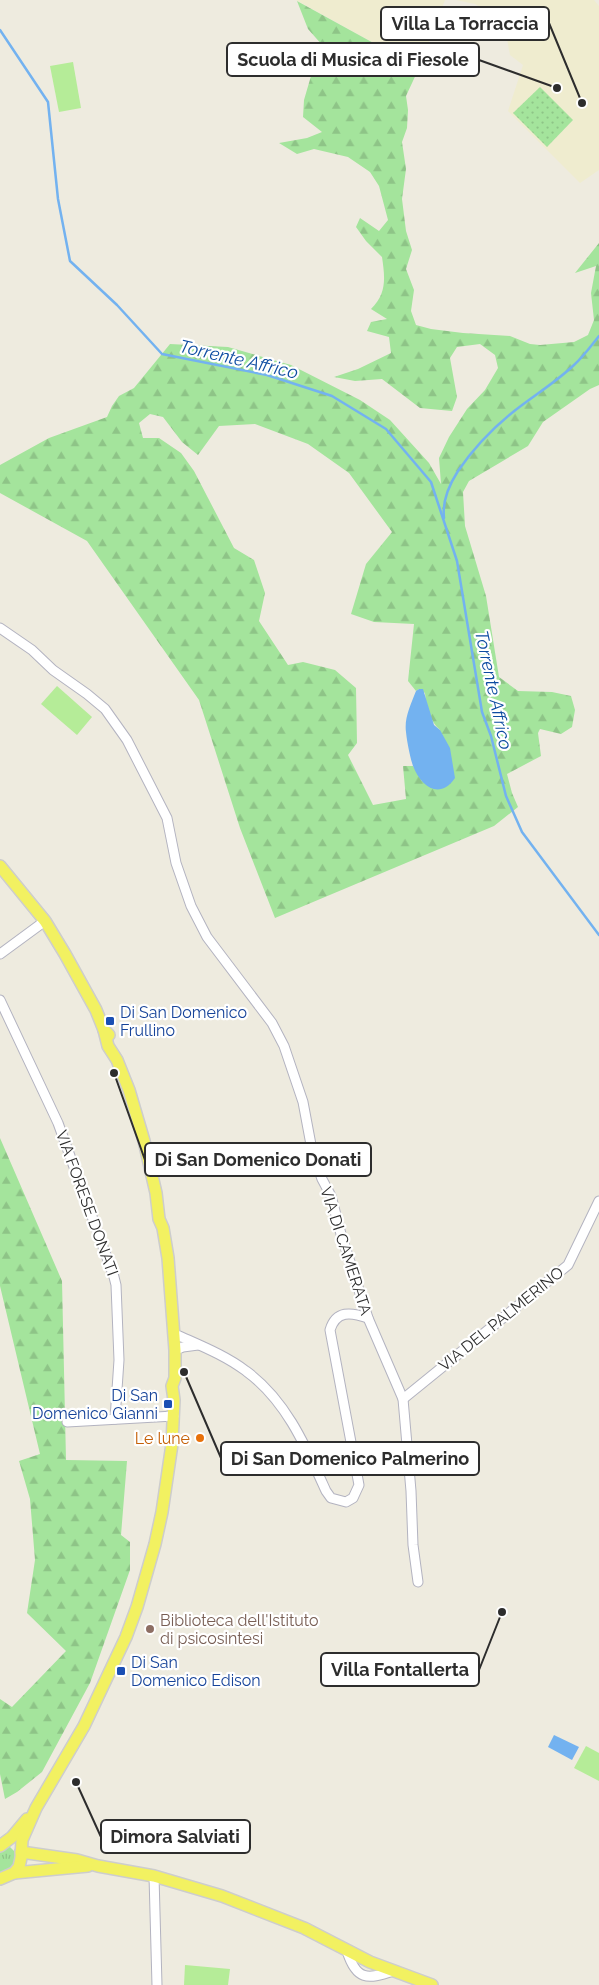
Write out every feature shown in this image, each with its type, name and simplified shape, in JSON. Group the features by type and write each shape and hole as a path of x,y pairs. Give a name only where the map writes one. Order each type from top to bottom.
{"main road":[{"path":"0,866 45,921 87,994 117,1054 117,1060 144,1141 156,1193 159,1219 163,1228 168,1258 175,1334 175,1378 178,1386 178,1394 174,1400 168,1474 153,1552 134,1614 108,1677 100,1688 92,1712 36,1808 22,1840 20,1862 14,1873"},
{"path":"0,1846 12,1837 36,1808"},
{"path":"0,1846 13,1844 21,1852 69,1858 98,1866 154,1876 239,1902 304,1928 347,1951 393,1971 432,1985"},
{"path":"0,1879 14,1873 98,1866"}],"street":[{"name":"VIA DI CAMERATA","path":"0,628 32,650 53,670 106,710 127,740 167,818 176,863 192,906 207,937 272,1024 284,1046 303,1102 312,1150 322,1179 331,1196 368,1318 402,1399 411,1491 413,1545 418,1582"},
{"path":"0,954 45,921"},
{"name":"VIA FORESE DONATI","path":"0,1000 58,1123 114,1277 116,1285 119,1360 115,1419"},
{"name":"VIA DEL PALMERINO","path":"402,1399 568,1265 599,1201"},
{"path":"175,1334 201,1345 246,1370 262,1385 294,1424 331,1498 346,1502 353,1498 359,1485 330,1330 337,1317 342,1314 357,1314 368,1318"},
{"path":"175,1350 186,1346 201,1345"},
{"path":"67,1422 174,1416"},
{"path":"154,1876 157,1985"},
{"path":"347,1951 354,1969 364,1981 393,1971"}],"shaded area":[{"path":"296,0 445,0 419,68"},
{"path":"456,0 594,0 599,6 599,170 580,183 508,111 523,65 510,55 505,28 498,17 475,4"}],"green space":[{"path":"297,1 419,68 406,96 408,110 407,128 402,142 406,169 402,199 406,231 412,250 406,269 414,290 411,311 416,325 463,333 510,336 530,344 574,342 588,335 594,320 591,293 596,266 575,273 599,243 599,385 590,389 543,422 528,446 469,481 463,492 465,526 486,596 499,677 518,691 552,692 571,696 575,710 572,727 561,734 540,729 538,733 541,756 507,774 518,807 494,826 275,918 240,828 199,700 87,541 0,493 0,465 49,438 107,417 119,396 134,388 170,344 228,347 291,365 360,400 390,420 429,463 441,484 439,458 449,437 467,409 485,390 498,368 495,355 480,344 457,347 450,358 457,397 452,411 420,408 382,379 355,381 334,377 358,369 391,353 389,337 367,331 371,322 387,319 371,309 380,297 384,285 383,265 382,257 366,241 356,227 360,218 379,231 388,220 379,186 370,172 348,157 314,149 297,154 279,143 307,138 322,132 303,117 304,100 311,76 323,68 323,46 308,29","holes":["150,414 163,417 182,442 198,455 219,426 255,424 308,444 349,473 392,532 366,564 351,614 374,622 414,624 408,681 416,691 419,689 425,693 431,718 440,730 422,781 413,766 403,766 406,799 373,805 348,755 357,743 356,688 335,670 303,662 288,665 259,621 265,593 254,560 234,548 194,471 181,453 159,438 143,438 139,423"]},
{"path":"73,62 81,108 59,112 50,66"},
{"path":"540,87 573,120 547,147 513,113"},
{"path":"57,686 92,717 77,735 41,704"},
{"path":"0,1138 62,1281 66,1460 127,1461 121,1535 130,1542 130,1570 90,1683 42,1772 5,1799 0,1774 0,1699 12,1707 66,1651 27,1613 35,1560 30,1499 19,1461 40,1454 0,1286"},
{"path":"586,1746 599,1753 599,1781 574,1768"},
{"path":"10,1847 16,1856 14,1863 0,1875 0,1850"},
{"path":"185,1965 230,1969 228,1985 184,1985"}],"water":[{"path":"423,689 434,725 440,730 450,748 455,778 449,785 443,788 431,788 426,785 416,773 411,758 406,736 406,722 408,711 416,691"},
{"path":"554,1735 579,1747 572,1760 548,1747"}],"waterway":[{"name":"Torrente Affrico","path":"0,30 48,102 58,199 70,261 117,305 162,354 267,375 332,396 386,429 431,482 457,561 482,712 491,736 506,796 522,832 599,935"},
{"path":"444,518 444,505 449,488 458,471 476,447 505,419 574,365 599,336"}],"place":[{"name":"Scuola di Musica di Fiesole","path":"557,88"},
{"name":"Villa La Torraccia","path":"582,103"},
{"name":"Di San Domenico Frullino","path":"110,1021"},
{"name":"Di San Domenico Donati","path":"114,1073"},
{"name":"Di San Domenico Palmerino","path":"184,1372"},
{"name":"Di San Domenico Gianni","path":"168,1404"},
{"name":"Le lune","path":"200,1438"},
{"name":"Villa Fontallerta","path":"502,1612"},
{"name":"Biblioteca dell'Istituto di psicosintesi","path":"150,1629"},
{"name":"Di San Domenico Edison","path":"121,1671"},
{"name":"Dimora Salviati","path":"76,1782"}]}
